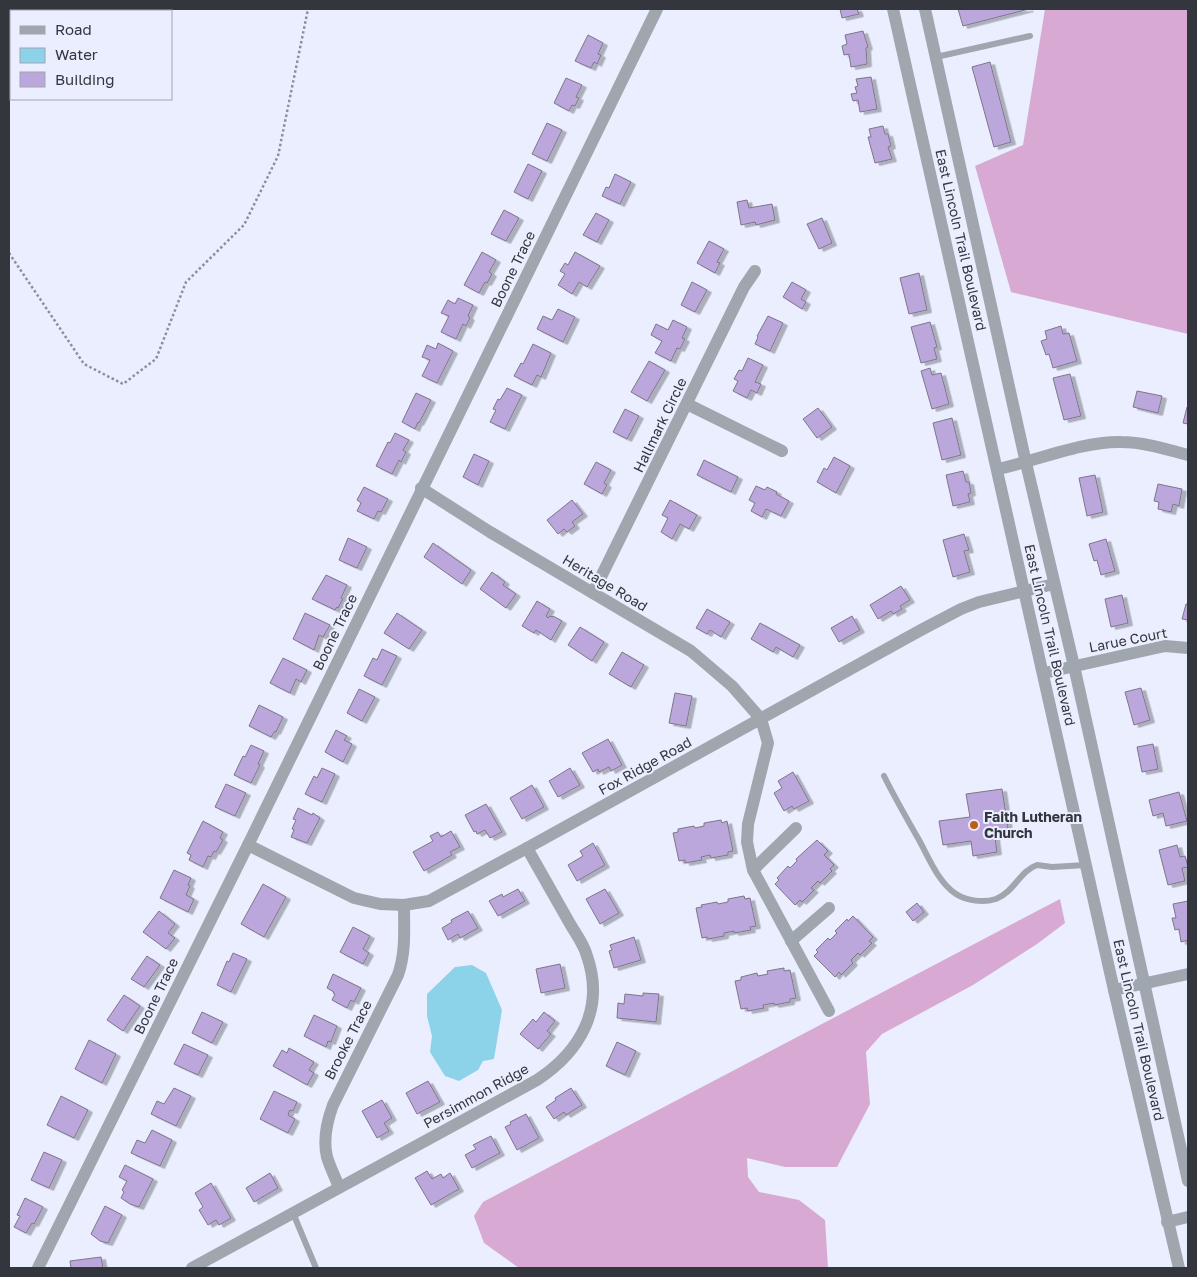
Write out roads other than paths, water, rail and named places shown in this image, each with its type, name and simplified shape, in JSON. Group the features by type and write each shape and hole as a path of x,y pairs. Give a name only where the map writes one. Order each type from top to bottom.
{"street":[{"name":"Boone Trace","path":"38,1268 248,845 657,9"},
{"name":"East Lincoln Trail Boulevard","path":"894,9 1114,990 1179,1268"},
{"name":"East Lincoln Trail Boulevard","path":"925,9 1026,463 1074,666 1188,1181"},
{"name":"Hallmark Circle","path":"593,593 744,287 755,271"},
{"path":"687,404 782,452"},
{"path":"998,469 1103,442 1136,443 1188,455"},
{"name":"Heritage Road","path":"421,488 490,532 691,651 732,686 761,719"},
{"name":"Fox Ridge Road","path":"248,845 354,898 380,904 404,906 429,901 961,609 979,602 1054,584"},
{"name":"Larue Court","path":"1044,673 1164,646 1188,648"},
{"path":"761,719 768,743 748,824 747,842 753,870 830,1011"},
{"path":"753,870 796,828"},
{"name":"Persimmon Ridge","path":"192,1268 537,1080 555,1068 570,1053 584,1033 592,1006 593,978 587,954 528,848"},
{"name":"Brooke Trace","path":"339,1187 327,1156 326,1136 328,1119 332,1105 398,975 405,948 404,906"},
{"path":"791,941 829,908"},
{"path":"1114,990 1188,974"},
{"path":"1167,1222 1188,1218"}],"lane":[{"path":"936,57 1030,36"},
{"path":"884,776 940,878 956,894 965,898 984,901 1001,897 1013,887 1027,870 1037,864 1052,867 1086,865"},
{"path":"293,1213 316,1268"}],"water":[{"path":"472,965 486,973 502,1010 494,1059 483,1061 478,1070 459,1081 445,1076 430,1052 432,1036 427,1016 427,994 455,967"}],"place":[{"name":"Faith Lutheran Church","path":"974,825"}]}
